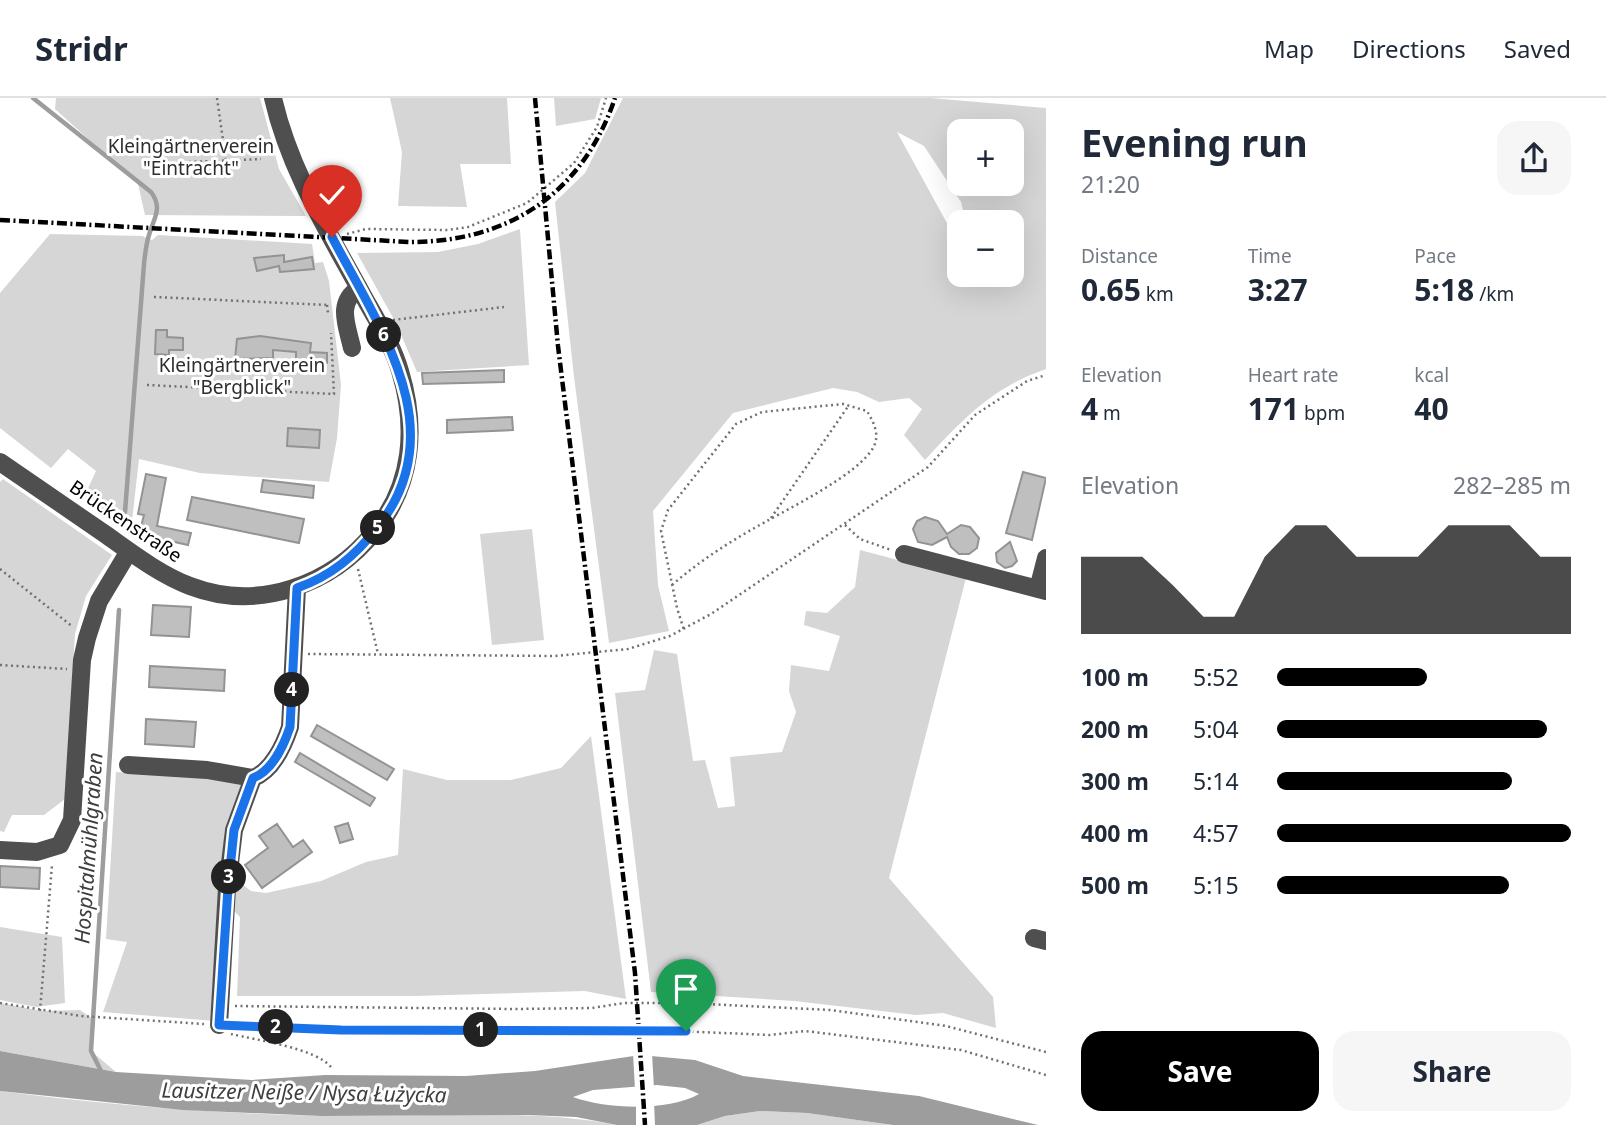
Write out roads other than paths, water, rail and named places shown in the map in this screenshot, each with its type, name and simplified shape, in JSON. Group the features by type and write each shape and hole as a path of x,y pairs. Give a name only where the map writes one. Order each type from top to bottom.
{"street":[{"name":"Brückenstraße","path":"0,462 171,578 217,594 259,594 297,588 327,575 356,553 391,508 406,472 410,418 400,369 292,160 273,98"},
{"path":"352,348 343,309 336,304 359,288"},
{"path":"0,850 37,852 60,845 72,820 81,670 87,638 99,601 129,551"},
{"path":"898,552 1042,590 1046,558"},
{"path":"128,765 206,770 253,778 263,774 288,734 297,588"},
{"path":"222,1028 228,888 234,830 253,778"}],"water":[{"name":"Lausitzer Neiße / Nysa Łużycka","path":"0,1051 116,1072 252,1080 325,1075 466,1076 535,1071 640,1055 695,1060 743,1076 919,1096 1038,1125 893,1125 807,1113 760,1111 725,1116 697,1125 617,1125 576,1117 528,1115 322,1116 183,1110 0,1091","holes":["657,1085 685,1088 699,1094 686,1100 654,1106 619,1106 573,1097 593,1090"]}],"waterway":[{"name":"Hospitalmühlgraben","path":"33,98 151,192 155,198 157,208 144,264 125,512"},
{"name":"Hospitalmühlgraben","path":"103,1075 91,1051 119,610"}],"railway":[{"path":"535,98 558,346 635,973 645,1125"},
{"path":"0,220 410,242 446,240 479,233 538,206 562,185 583,161 601,131 615,98"}],"park label":[{"name":"Kleingärtnerverein \"Eintracht\"","path":"191,157"},
{"name":"Kleingärtnerverein \"Bergblick\"","path":"242,376"}]}
